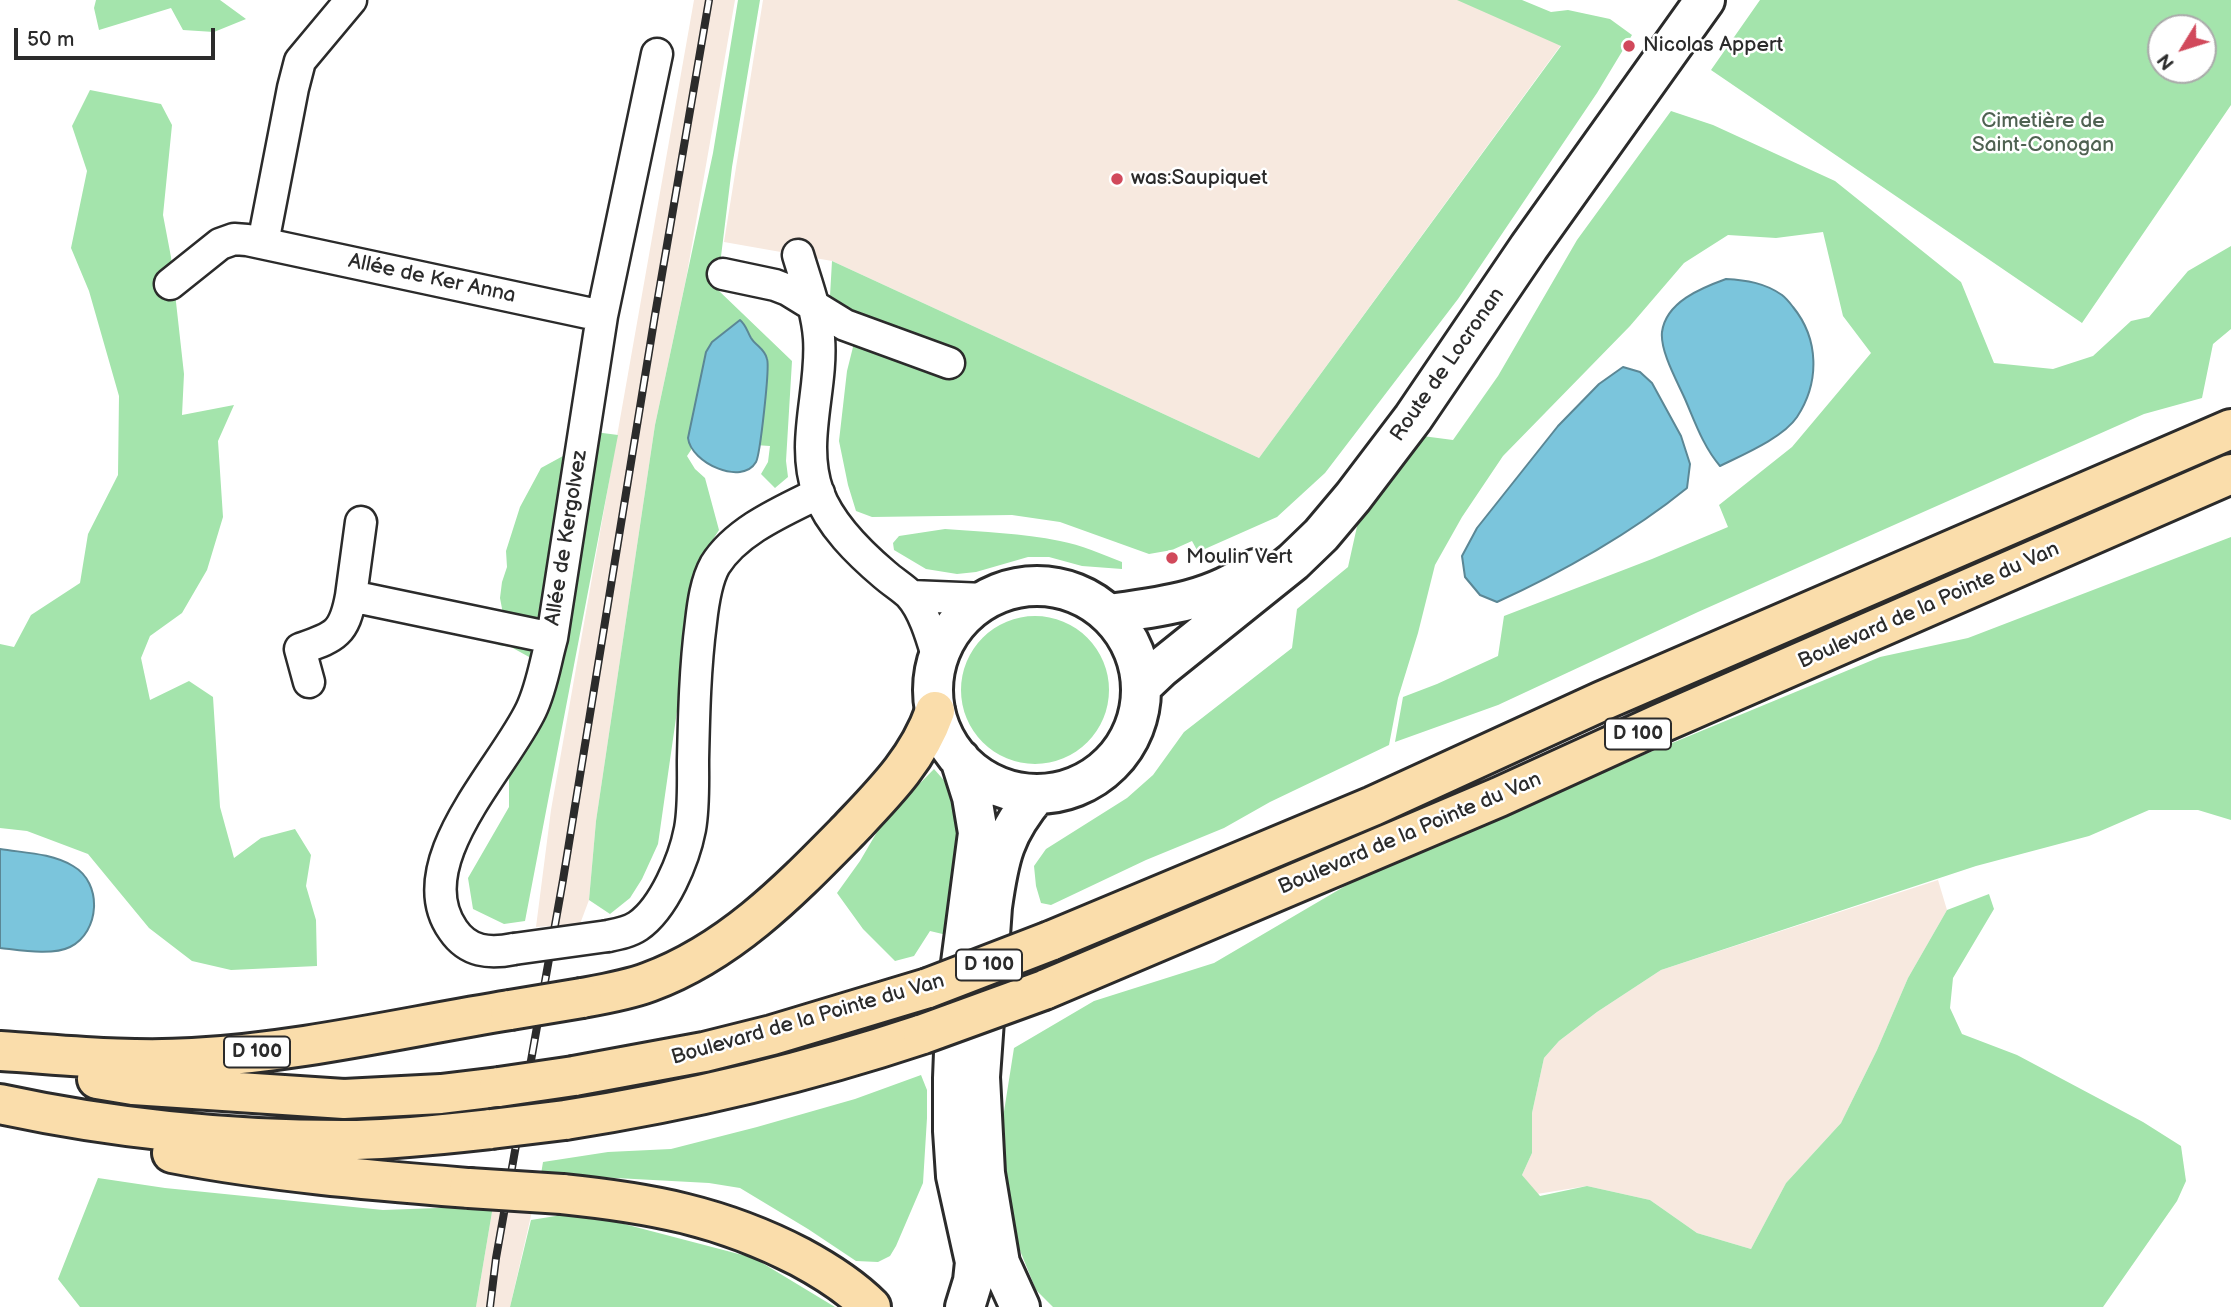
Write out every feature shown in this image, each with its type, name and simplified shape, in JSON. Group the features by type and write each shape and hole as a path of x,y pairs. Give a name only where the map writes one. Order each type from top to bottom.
{"highway":[{"name":"Boulevard de la Pointe du Van","path":"0,1064 133,1084 344,1100 441,1094 499,1087 704,1052 928,988 1051,941 1373,806 1602,701 2231,429"},
{"name":"Boulevard de la Pointe du Van","path":"0,1104 140,1127 222,1135 299,1139 398,1138 565,1120 713,1094 807,1070 923,1034 1044,990 1499,797 1684,713 2231,474"},
{"name":"D 100","path":"0,1051 103,1058 204,1057 316,1044 582,998 652,981 716,948 751,924 794,885 892,784 919,748 935,711"},
{"path":"0,1113 63,1130 210,1160 345,1177 562,1194 650,1205 702,1217 778,1245 842,1282 871,1307"}],"main road":[{"name":"Route de Locronan","path":"1109,614 1174,604 1219,590 1262,564 1283,547 1319,510 1345,480 1393,414 1568,157 1681,0"},
{"name":"Route de Locronan","path":"1142,685 1293,562 1321,535 1353,497 1413,418 1529,247 1705,0"},
{"path":"1029,585 1053,586 1075,592 1093,601 1109,614 1132,647 1142,685 1137,720 1131,736 1115,760 1092,779 1066,790 1037,794 1008,790 982,778 960,760 944,737 935,711 934,676 948,635 964,615 985,599 1029,585"},
{"path":"960,760 972,797 978,833 956,1002 953,1078 956,1176 975,1262 973,1281 965,1307"},
{"path":"1020,1307 1005,1278 997,1250 985,1173 980,1077 992,907 999,863 1012,826 1037,794"}],"street":[{"path":"263,243 300,61 351,0"},
{"name":"Allée de Kergolvez","path":"657,54 602,316 545,672 531,709 453,839 440,871 440,899 448,923 470,947 483,951 514,949 608,936 636,927 656,909 685,848 692,813 696,662 712,570 744,535 775,515 819,493"},
{"name":"Allée de Ker Anna","path":"170,284 211,250 228,241 247,240 602,316"},
{"path":"798,255 819,336 811,444 819,493 849,540 911,596 931,635 938,659"},
{"path":"723,274 775,285 800,296 845,325 949,363"},
{"path":"309,682 300,649 334,636 341,629 349,609 361,522"},
{"path":"351,596 552,638"},
{"path":"911,596 985,599"}],"shaded area":[{"path":"694,0 735,0 686,279 655,425 596,821 589,900 580,924 536,927 551,810"},
{"path":"763,0 1498,0 1561,45 1259,458 832,261 724,242"},
{"path":"1938,880 1947,910 1908,978 1841,1123 1786,1183 1751,1249 1697,1233 1650,1200 1587,1186 1537,1194 1522,1175 1532,1153 1532,1113 1544,1058 1559,1041 1597,1012 1661,970"},
{"path":"493,1206 533,1207 510,1307 476,1307"}],"green space":[{"path":"96,0 220,0 246,19 214,32 183,30 171,8 99,30 94,8"},
{"path":"738,0 760,0 732,167 717,289 792,361 786,461 788,477 775,488 761,474 768,462 770,446 694,441 687,456 705,478 719,530 705,552 679,697 658,844 630,898 610,914 589,900 596,821 655,425 713,153"},
{"path":"1457,0 1522,0 1551,12 1568,10 1610,19 1632,35 1597,93 1458,299 1325,473 1277,517 1198,552 1192,541 1172,550 1149,554 1060,522 1012,515 872,517 856,511 839,441 847,371 854,343 852,316 830,296 832,261 1259,458 1561,46"},
{"name":"Cimetière de Saint-Conogan","path":"1760,0 2231,0 2231,105 2082,323 1711,70"},
{"path":"90,90 161,104 172,125 163,215 171,257 184,374 182,415 234,405 218,441 223,517 207,570 182,613 150,636 141,658 150,700 189,681 213,697 220,807 234,858 261,838 295,829 311,855 306,886 316,920 317,966 231,970 192,961 149,928 88,854 27,831 0,828 0,644 14,647 31,615 80,583 88,534 118,475 119,396 89,291 71,248 87,171 72,126"},
{"path":"1671,111 1713,125 1835,181 1961,282 1994,363 2053,369 2093,356 2131,321 2149,317 2188,271 2231,246 2231,329 2213,344 2202,398 2144,414 1698,612 1498,705 1395,742 1403,697 1498,656 1504,616 1728,527 1719,505 1792,447 1871,353 1843,316 1823,232 1776,238 1728,235 1684,263 1630,326 1503,456 1462,517 1435,565 1398,698 1389,745 1270,802 1224,828 1146,860 1051,905 1041,903 1034,866 1046,849 1127,798 1153,775 1184,732 1292,648 1297,609 1348,567 1360,513 1415,435 1453,440 1498,376 1577,240"},
{"path":"595,432 618,435 525,921 504,924 473,909 468,878 509,807 509,776 523,750 540,663 511,647 498,645 504,619 500,598 507,567 506,551 520,507 541,468 563,456 589,471"},
{"path":"945,529 1046,538 1091,550 1122,562 1122,569 1082,566 1049,557 1028,557 976,572 957,574 926,569 894,550 893,543 899,536"},
{"path":"2231,537 2231,820 2198,810 2149,810 2089,836 1976,866 1661,970 1559,1041 1544,1058 1532,1113 1532,1153 1522,1175 1540,1196 1587,1186 1650,1200 1697,1233 1751,1249 1786,1183 1841,1123 1908,978 1947,910 1989,894 1994,909 1953,978 1950,1008 1962,1034 2017,1055 2143,1122 2181,1146 2186,1181 2177,1201 2103,1307 1053,1307 1036,1290 1008,1221 1000,1137 1014,1048 1094,1001 1214,963 1352,882 1648,753 1880,657 1968,638"},
{"path":"1035,616 1063,621 1087,638 1104,662 1109,690 1104,718 1087,742 1063,759 1035,764 1007,759 983,742 966,718 961,690 966,662 983,638 1007,621"},
{"path":"934,769 949,786 962,823 951,936 930,931 914,956 895,961 863,929 837,893 884,820"},
{"path":"921,1075 927,1090 923,1183 896,1246 890,1256 878,1262 856,1261 740,1188 709,1183 541,1174 543,1162 608,1152 671,1149 855,1099"},
{"path":"98,1178 165,1188 383,1210 493,1206 476,1307 80,1307 58,1279"},
{"path":"568,1214 605,1219 754,1258 835,1307 510,1307 531,1220"}],"water":[{"path":"1726,279 1762,285 1785,298 1802,319 1808,333 1812,347 1813,375 1804,404 1791,425 1762,445 1720,466 1704,442 1670,366 1662,332 1665,321 1677,304"},
{"path":"740,320 766,356 768,365 756,462 749,469 729,472 698,456 688,438 706,352 712,342"},
{"path":"1623,367 1640,372 1652,383 1681,436 1690,464 1687,488 1620,536 1546,578 1497,602 1480,595 1465,577 1462,556 1477,528 1558,426 1599,384"},
{"path":"0,849 56,858 83,874 93,895 94,907 92,919 80,940 63,950 54,951 0,948"}],"railway":[{"path":"490,1307 496,1258 563,880 709,0"}],"place":[{"name":"Nicolas Appert","path":"1629,46"},
{"name":"was:Saupiquet","path":"1117,179"},
{"name":"Moulin Vert","path":"1172,558"}]}
